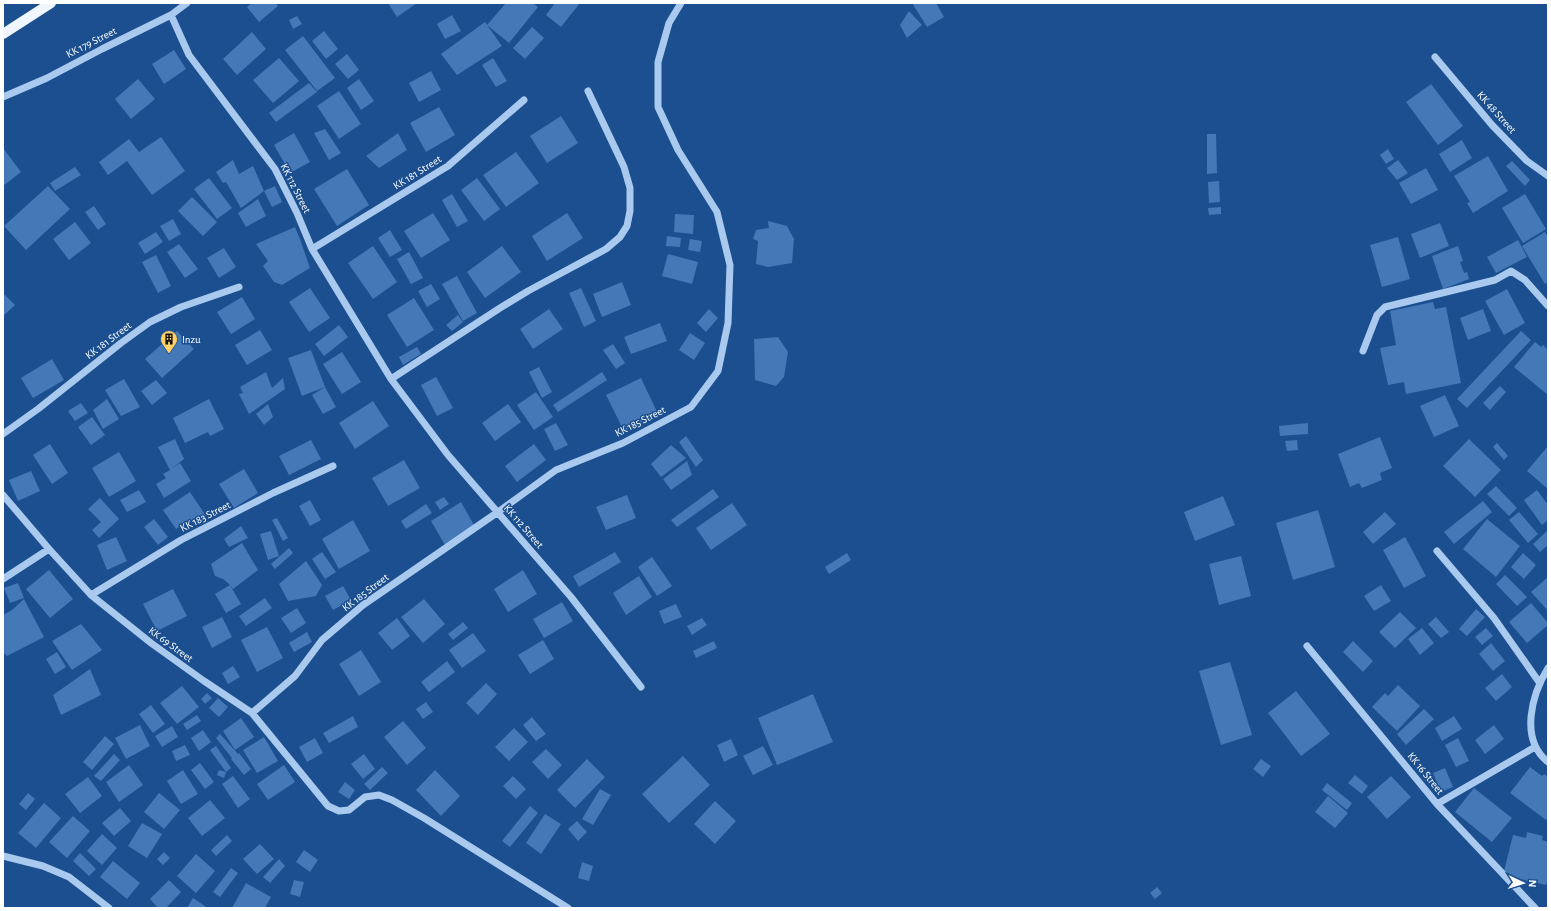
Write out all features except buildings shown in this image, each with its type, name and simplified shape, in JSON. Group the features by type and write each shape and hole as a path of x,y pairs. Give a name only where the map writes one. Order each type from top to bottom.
{"main road":[{"path":"3,34 51,3"}],"street":[{"name":"KK 179 Street","path":"3,97 47,78 171,15 187,3"},
{"name":"KK 185 Street","path":"252,712 296,676 322,640 363,605 556,470 623,443 691,407 718,371 728,323 730,266 718,212 678,150 658,106 658,62 669,23 682,3"},
{"name":"KK 112 Street","path":"171,15 189,55 275,168 297,213 312,249 391,379 448,455 571,597 641,687"},
{"name":"KK 48 Street","path":"1435,57 1492,125 1527,161 1548,176"},
{"path":"391,379 528,291 606,249 620,237 627,226 630,211 630,188 624,167 588,92"},
{"name":"KK 181 Street","path":"312,249 448,166 524,100"},
{"path":"1363,351 1377,315 1385,307 1495,280 1511,271 1525,280 1548,306"},
{"name":"KK 181 Street","path":"3,434 38,409 121,343 150,322 181,307 238,287"},
{"name":"KK 183 Street","path":"91,595 182,540 273,493 334,466"},
{"name":"KK 69 Street","path":"3,495 91,595 151,643 204,681 252,712 328,806 339,811 349,810 365,797 379,795 392,800 431,822 568,908"},
{"path":"3,579 49,549"},
{"path":"1437,551 1494,618 1539,682"},
{"name":"KK 16 Street","path":"1307,646 1438,804 1535,908"},
{"path":"1548,668 1539,682 1530,718 1535,747 1541,756 1548,762"},
{"path":"1438,804 1535,747"},
{"path":"3,856 43,866 69,877 109,908"}],"place":[{"name":"Inzu","path":"169,354"}]}
